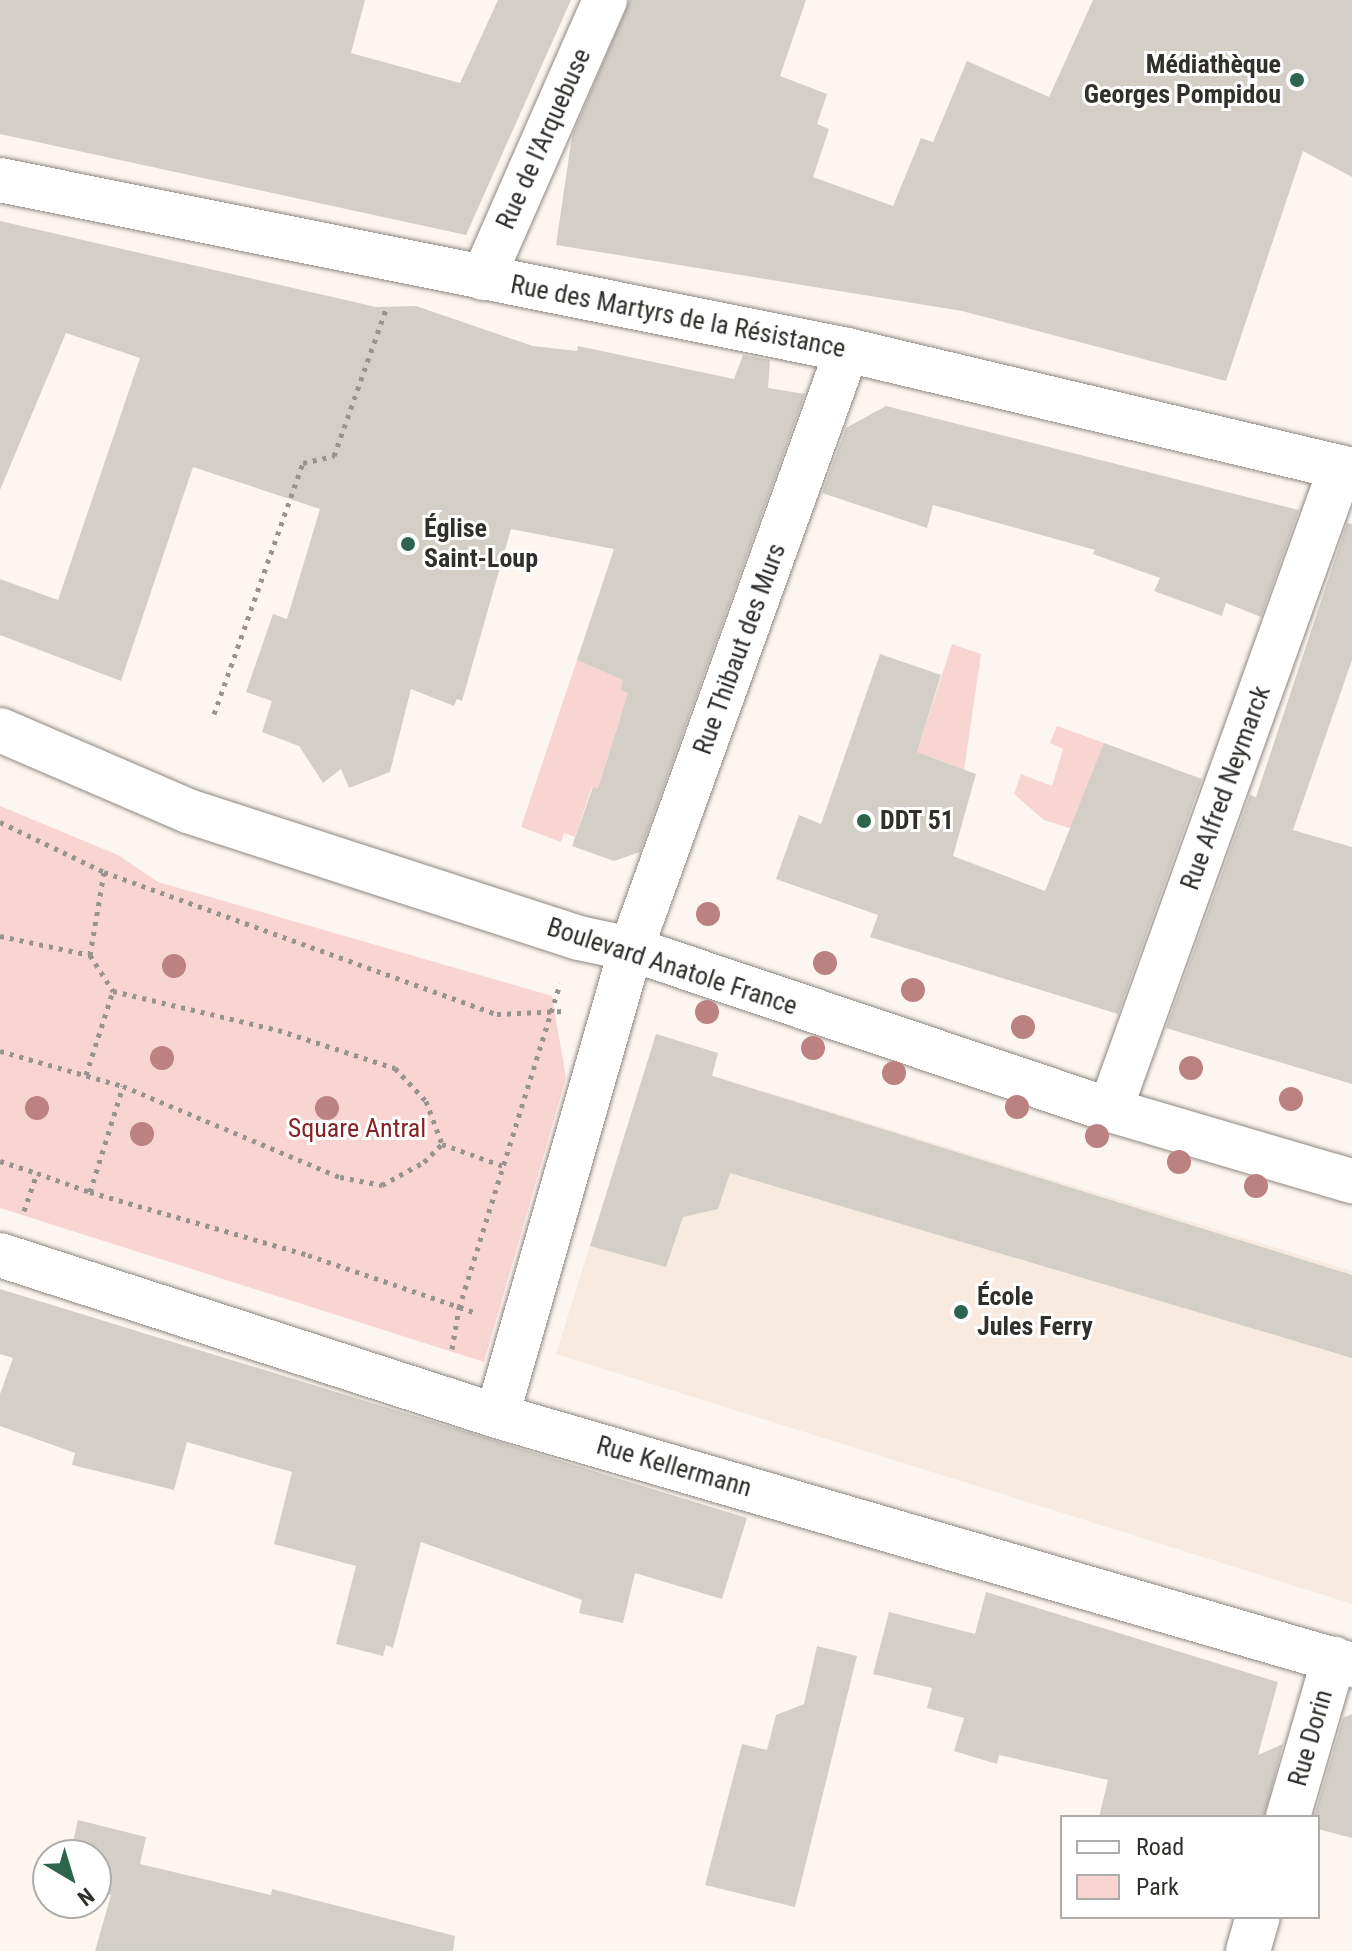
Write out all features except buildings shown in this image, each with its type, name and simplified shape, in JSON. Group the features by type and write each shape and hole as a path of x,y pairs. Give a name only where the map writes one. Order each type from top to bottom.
{"street":[{"name":"Rue de l'Arquebuse","path":"483,278 605,0"},
{"name":"Rue des Martyrs de la Résistance","path":"0,180 847,350 1346,469"},
{"name":"Rue Thibaut des Murs","path":"497,1416 631,949 847,350"},
{"name":"Rue Alfred Neymarck","path":"1110,1110 1346,469"},
{"name":"Boulevard Anatole France","path":"0,730 188,811 579,938 631,949 1110,1110 1352,1181"},
{"name":"Rue Kellermann","path":"4,1257 497,1416 1343,1662"},
{"name":"Rue Dorin","path":"1289,1815 1343,1662"},
{"path":"1248,1951 1257,1919"}],"path":[{"path":"214,714 303,463 334,456 386,309"},
{"path":"0,822 104,872 497,1014 548,1010 613,1012"},
{"path":"104,872 90,955 113,991 278,1030 395,1068 426,1101 442,1144 503,1166"},
{"path":"0,936 90,955"},
{"path":"444,1398 459,1308 548,1010 579,938"},
{"path":"86,1075 113,991"},
{"path":"0,1051 123,1086 296,1161 382,1185 424,1162 442,1144"},
{"path":"90,1192 123,1086"},
{"path":"0,1161 90,1192 308,1255 459,1308 523,1326"},
{"path":"4,1257 37,1173"}],"shaded area":[{"name":"École Jules Ferry","path":"656,1034 718,1053 711,1075 1352,1271 1352,1604 556,1354"}],"green space":[{"path":"952,644 981,654 964,770 931,757 915,758"},
{"path":"577,660 624,680 621,690 641,698 619,721 598,788 592,787 575,837 564,833 561,842 521,827"},
{"path":"1057,726 1104,743 1072,829 1044,820 1014,794 1021,774 1052,786 1063,749 1050,743"},
{"name":"Square Antral","path":"0,806 118,855 158,882 552,996 566,1078 484,1362 0,1208"}],"place":[{"name":"Médiathèque Georges Pompidou","path":"1297,80"},
{"name":"Église Saint-Loup","path":"408,544"},
{"name":"DDT 51","path":"864,821"},
{"name":"École Jules Ferry","path":"961,1312"}]}
